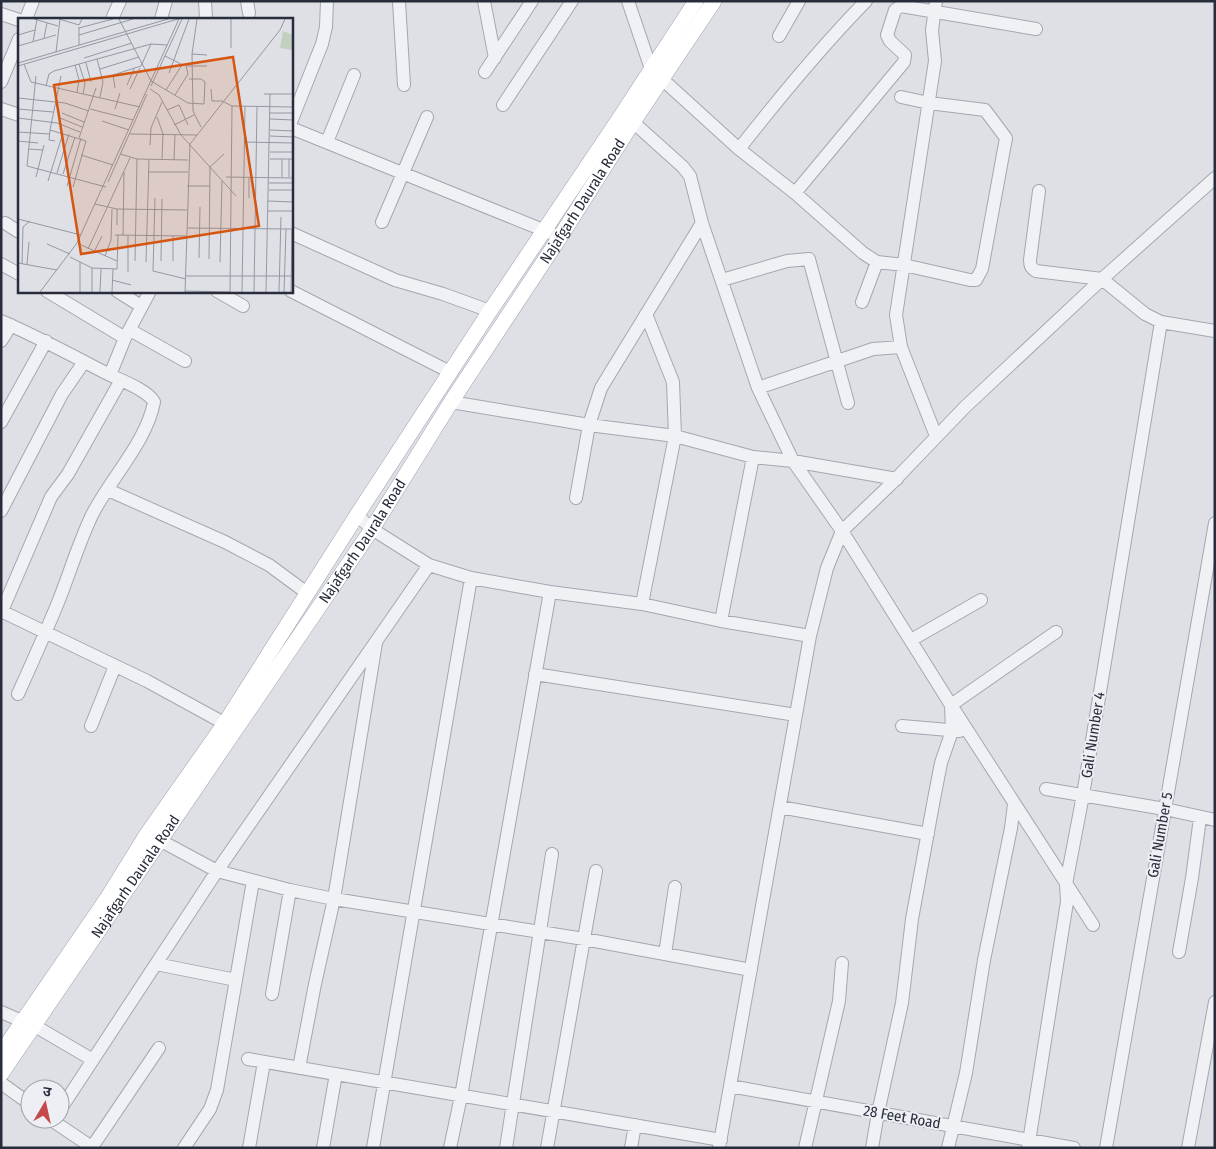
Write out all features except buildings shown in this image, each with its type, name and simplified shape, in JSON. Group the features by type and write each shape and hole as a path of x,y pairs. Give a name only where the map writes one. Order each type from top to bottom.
{"main road":[{"name":"Najafgarh Daurala Road","path":"1,1074 29,1024 108,897 154,838 230,727 372,529 450,402 560,237 633,122 696,1"},
{"name":"Najafgarh Daurala Road","path":"230,727 307,593 490,311 657,75 714,1"},
{"name":"Najafgarh Daurala Road","path":"1,1053 29,1024"}],"street":[{"path":"26,18 33,1"},
{"path":"112,18 120,1"},
{"path":"161,18 166,1"},
{"path":"205,1 206,18"},
{"path":"292,119 322,44 326,28 326,1"},
{"path":"399,1 404,85"},
{"path":"484,1 495,58"},
{"path":"485,72 532,1"},
{"path":"503,105 572,1"},
{"path":"628,1 657,75 740,149 795,193 863,253 877,262 904,264 976,280 982,269 1006,138 985,110 929,103 902,97"},
{"path":"779,36 799,1"},
{"path":"740,149 781,95 826,42 866,1"},
{"path":"887,1 902,6 935,7 1036,29"},
{"path":"795,193 902,67 906,58 905,54 890,41 887,35 895,10 902,6"},
{"path":"935,7 932,30 935,61 896,315 901,347 936,436"},
{"path":"1,14 18,20"},
{"path":"1,82 18,41"},
{"path":"327,142 354,75"},
{"path":"1,109 18,115"},
{"path":"382,222 427,117"},
{"path":"633,122 683,167 690,176 702,223 758,388 793,461 842,531 1014,804 1093,925"},
{"path":"292,128 560,237"},
{"path":"248,1059 635,1125 720,1144 810,636 827,568 842,531 897,479 965,407 1102,278 1215,178"},
{"path":"1039,191 1030,260 1032,269 1102,278 1144,314 1161,322 1215,331"},
{"path":"5,223 18,231"},
{"path":"576,498 589,425 601,388 702,223"},
{"path":"292,233 395,280 443,294 490,311"},
{"path":"722,280 787,261 809,259 848,403"},
{"path":"862,302 877,262"},
{"path":"1,264 18,273"},
{"path":"49,292 128,334 185,361"},
{"path":"119,292 141,306"},
{"path":"149,292 128,334 116,378 72,467 52,498 1,612 147,681 230,727"},
{"path":"219,292 243,306"},
{"path":"292,292 450,372"},
{"path":"642,604 675,436 673,382 646,314"},
{"name":"Gali Number 4","path":"1028,1144 1067,902 1066,884 1083,796 1161,322"},
{"path":"1,341 6,323 46,341 116,378 149,396 154,402 142,433 92,514 45,633 18,694"},
{"path":"1,422 46,341"},
{"path":"758,388 873,349 901,347"},
{"path":"1,511 62,394 84,362"},
{"path":"450,402 589,425 675,436 753,457 793,461 897,479"},
{"path":"721,621 753,457"},
{"path":"108,490 225,542 269,565 307,593"},
{"path":"357,515 372,529 429,564 471,578 550,592 642,604 721,621 810,636"},
{"name":"Gali Number 5","path":"1106,1148 1165,809 1210,578 1215,523"},
{"path":"70,1095 217,870 429,564"},
{"path":"373,1148 471,578"},
{"path":"450,1148 461,1096 550,592"},
{"path":"911,640 981,600"},
{"path":"951,705 1056,632"},
{"path":"298,1068 334,899 377,638"},
{"path":"91,726 115,666"},
{"path":"535,674 796,714"},
{"path":"872,1148 902,1003 912,919 941,763 952,731 951,705"},
{"path":"902,726 968,731"},
{"path":"1046,789 1165,809 1215,820"},
{"path":"948,1148 966,1073 984,960 1011,828 1014,804"},
{"path":"780,807 928,834"},
{"path":"1179,952 1200,818"},
{"path":"154,838 217,870 290,890 334,899 584,939 751,970"},
{"path":"506,1148 552,854"},
{"path":"547,1148 596,872"},
{"path":"184,1148 210,1109 217,1090 253,881"},
{"path":"665,954 675,887"},
{"path":"272,994 290,890"},
{"path":"1067,902 1081,905"},
{"path":"805,1148 839,1002 842,963"},
{"path":"156,964 236,980"},
{"path":"1188,1148 1215,1002"},
{"path":"1,1012 29,1024 93,1060"},
{"path":"65,1129 92,1148 159,1048"},
{"path":"249,1148 264,1062"},
{"path":"323,1148 336,1074"},
{"path":"1,1083 20,1097"},
{"name":"28 Feet Road","path":"730,1086 954,1126 1028,1144 1074,1148"},
{"path":"631,1148 635,1125"}]}
